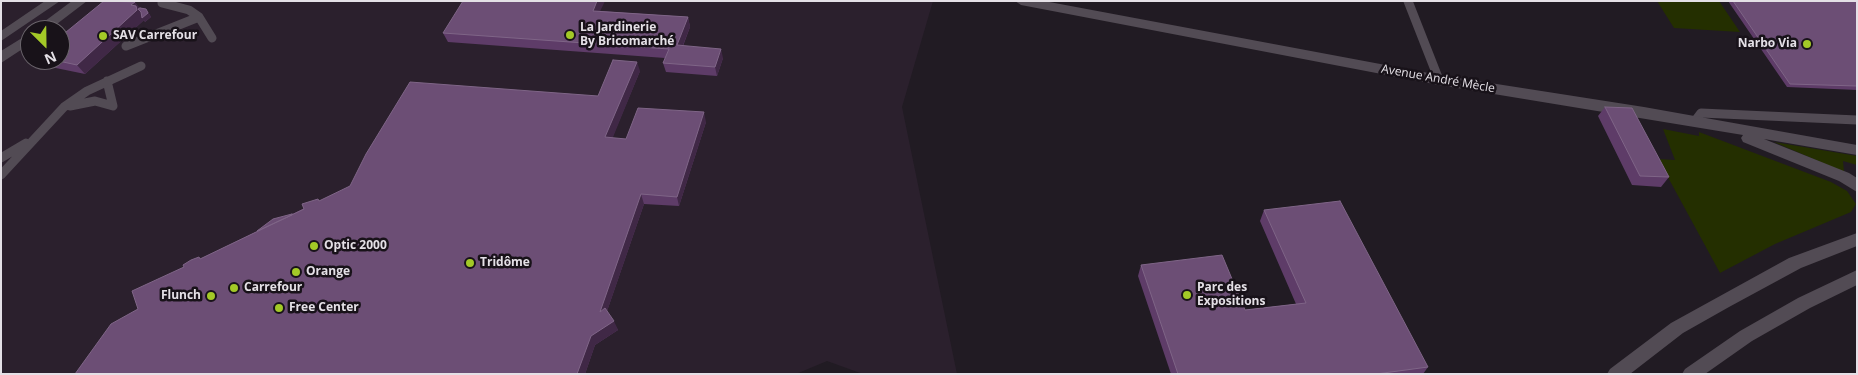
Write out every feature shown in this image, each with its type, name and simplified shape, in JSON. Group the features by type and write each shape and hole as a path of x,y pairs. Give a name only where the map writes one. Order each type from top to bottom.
{"street":[{"path":"1,38 54,1"},
{"path":"54,20 81,1"},
{"name":"Avenue André Mècle","path":"1021,1 1438,80 1698,117 1721,127 1857,150"},
{"path":"1,58 20,44"},
{"path":"1721,127 1844,177 1857,186"},
{"path":"1616,374 1677,328 1723,302 1795,263 1857,239"},
{"path":"1691,374 1746,336 1804,303 1857,277"}],"lane":[{"path":"1408,1 1438,80"},
{"path":"162,3 189,10 199,17 212,38"},
{"path":"126,46 199,17"},
{"path":"1,175 64,106 107,81 141,66"},
{"path":"64,106 95,101 113,106 107,81"},
{"path":"1698,117 1857,120"},
{"path":"1,158 37,136"}],"shaded area":[{"path":"1,1 933,1 902,107 957,374 863,374 827,361 796,374 1,374"}],"green space":[{"path":"1657,1 1719,1 1740,32 1674,28"},
{"path":"1663,129 1699,136 1699,132 1831,182 1847,191 1856,204 1851,212 1775,244 1720,273 1658,159 1675,160"},
{"path":"1774,142 1857,156 1857,165 1843,161 1844,172"}],"building":[{"path":"104,1 135,2 131,5 136,6 137,10 77,65 70,63 70,29"},
{"name":"La Jardinerie By Bricomarché","path":"463,1 597,1 593,11 688,17 677,45 721,49 715,67 663,63 669,49 443,33"},
{"name":"Narbo Via","path":"1733,1 1857,1 1857,86 1790,84"},
{"path":"138,9 146,9 148,13 142,18 141,12"},
{"name":"Tridôme","path":"613,60 637,62 605,137 626,139 638,108 704,112 677,197 641,194 600,312 605,308 614,321 591,336 577,374 75,374 111,324 138,309 132,291 184,267 183,265 191,260 199,257 200,259 304,209 302,204 318,199 319,201 350,186 366,154 410,82 598,96"},
{"path":"1605,107 1632,108 1669,177 1640,176"},
{"name":"Parc des Expositions","path":"1340,201 1428,367 1376,374 1178,374 1141,265 1222,255 1245,310 1306,303 1264,210"},
{"path":"292,215 257,231 273,219"}],"place":[{"name":"La Jardinerie By Bricomarché","path":"570,35"},
{"name":"SAV Carrefour","path":"103,36"},
{"name":"Narbo Via","path":"1807,44"},
{"name":"Optic 2000","path":"314,246"},
{"name":"Tridôme","path":"470,263"},
{"name":"Orange","path":"296,272"},
{"name":"Carrefour","path":"234,288"},
{"name":"Parc des Expositions","path":"1187,295"},
{"name":"Flunch","path":"211,296"},
{"name":"Free Center","path":"279,308"}]}
